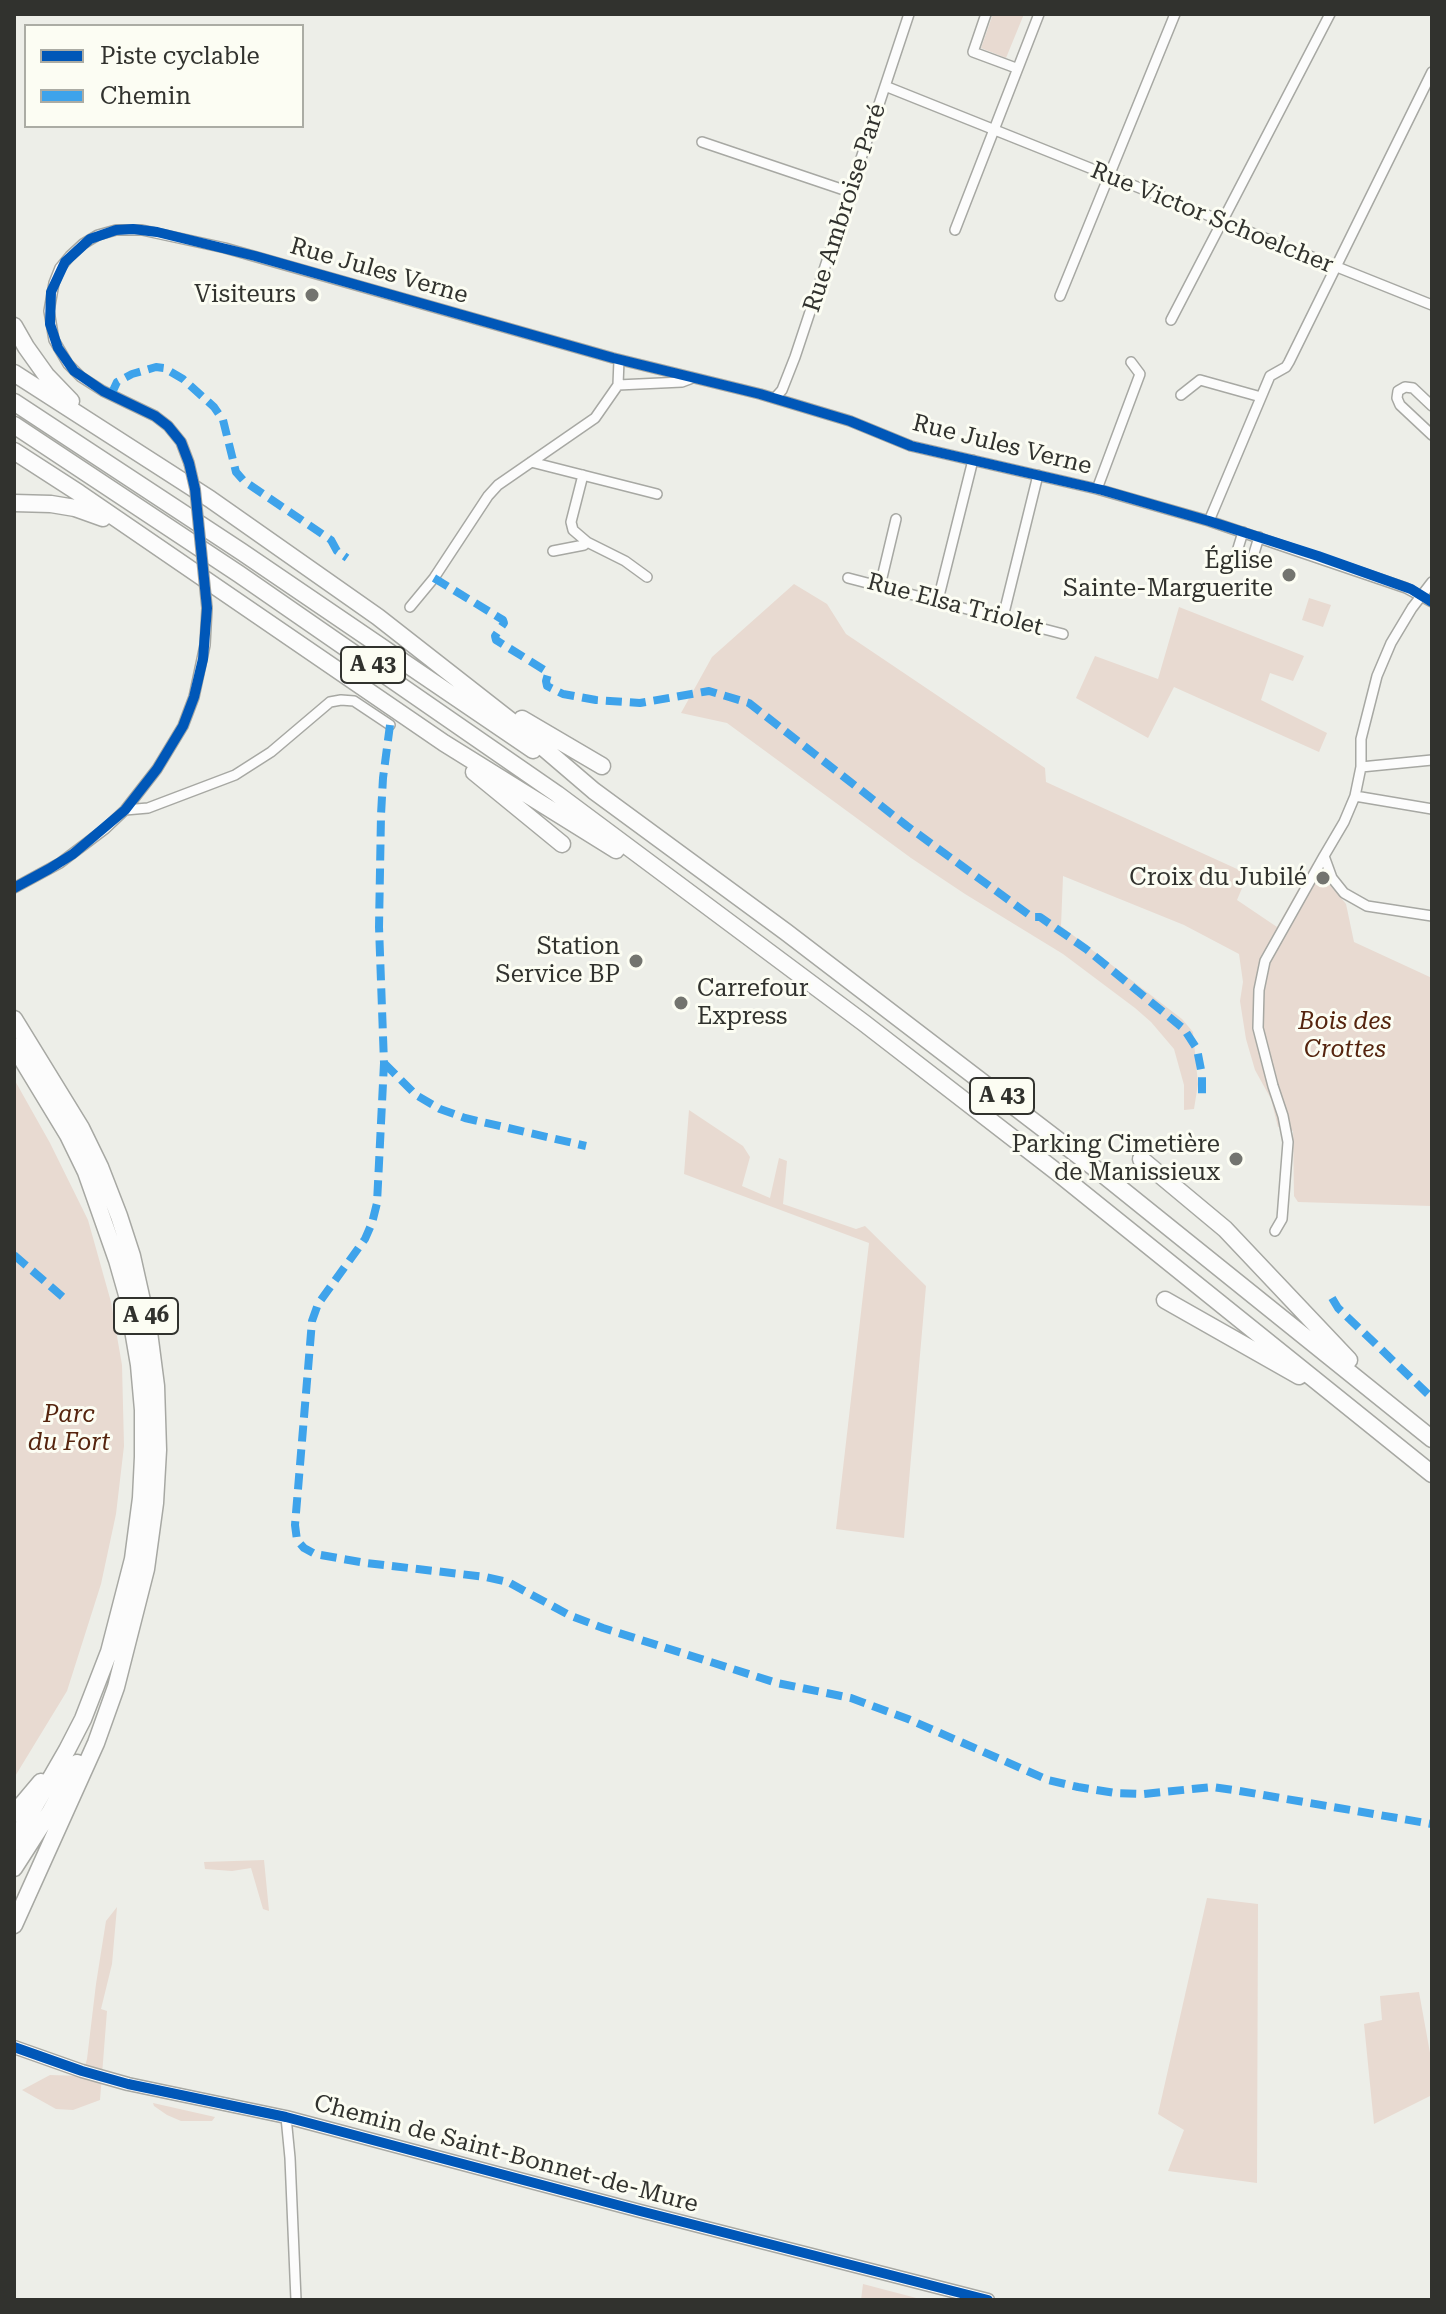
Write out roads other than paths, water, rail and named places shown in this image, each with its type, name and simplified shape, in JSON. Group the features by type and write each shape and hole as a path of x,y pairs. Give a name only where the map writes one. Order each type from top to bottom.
{"highway":[{"path":"14,326 31,355 58,389 123,441"},
{"path":"14,373 123,441 318,573 469,687 594,791"},
{"name":"A 43","path":"14,402 594,791 1019,1109 1432,1439"},
{"name":"A 43","path":"14,425 239,574 557,794 864,1023 1058,1173 1432,1474"},
{"path":"14,451 408,718 723,918"},
{"path":"14,503 39,502 75,508 130,530"},
{"path":"469,687 602,766"},
{"path":"408,718 562,844"},
{"name":"A 46","path":"14,1019 62,1093 100,1167 132,1256 149,1332 157,1409 157,1479 146,1569 129,1639 86,1747 14,1868"},
{"name":"A 46","path":"14,1046 68,1135 106,1223 124,1283 135,1337 143,1410 141,1498 126,1592 109,1652 83,1719 14,1842"},
{"path":"1141,1159 1225,1229 1398,1410"},
{"path":"1165,1300 1345,1403"},
{"path":"14,1925 96,1743 129,1639"},
{"path":"14,1814 67,1750"}],"street":[{"name":"Rue Ambroise Paré","path":"775,398 782,390 795,357 909,14"},
{"path":"986,14 973,52 1016,68"},
{"path":"955,230 1039,14"},
{"path":"1060,296 1175,14"},
{"path":"1171,320 1330,14"},
{"path":"1209,521 1270,376 1289,362 1432,72"},
{"name":"Rue Victor Schoelcher","path":"885,86 1432,305"},
{"path":"702,142 850,192"},
{"name":"Rue Jules Verne","path":"14,888 73,854 125,810 167,755 189,712 201,671 207,608 195,489 181,442 155,416 81,377 68,364 54,340 49,311 57,275 76,250 98,235 125,229 225,248 619,360 775,398 850,421 911,446 1097,489 1259,537 1411,589 1432,602"},
{"path":"410,607 434,578 498,485 595,418 618,385 619,360"},
{"path":"1097,489 1140,374 1131,362"},
{"path":"618,385 682,382 692,378"},
{"path":"1181,395 1200,380 1261,397"},
{"path":"1432,406 1413,388 1405,387 1398,391 1400,405 1432,435"},
{"path":"938,600 973,460"},
{"path":"531,462 657,494"},
{"path":"583,475 571,522 573,530 587,542 625,561 647,577"},
{"path":"1003,617 1038,475"},
{"path":"880,586 896,519"},
{"path":"1243,532 1235,558 1251,563 1259,537"},
{"path":"553,551 587,542"},
{"name":"Rue Elsa Triolet","path":"848,578 1063,634"},
{"path":"1275,1231 1282,1219 1288,1142 1258,1028 1259,990 1265,961 1344,822 1355,796 1361,767 1361,739 1377,676 1391,643 1432,582"},
{"path":"125,810 148,808 235,775 271,752 330,702 354,701 390,725"},
{"path":"1361,767 1432,760"},
{"path":"1355,796 1432,809"},
{"path":"1324,856 1332,878 1344,893 1367,906 1432,916"},
{"name":"Chemin de Saint-Bonnet-de-Mure","path":"14,2047 128,2084 286,2117 988,2300"},
{"path":"286,2117 296,2300"}],"place":[{"name":"Visiteurs","path":"312,295"},
{"name":"Église Sainte-Marguerite","path":"1289,575"},
{"name":"Croix du Jubilé","path":"1323,878"},
{"name":"Station Service BP","path":"636,961"},
{"name":"Carrefour Express","path":"681,1003"},
{"name":"Parking Cimetière de Manissieux","path":"1236,1159"}],"park label":[{"name":"Bois des Crottes","path":"1345,1036"},
{"name":"Parc du Fort","path":"69,1429"}]}
